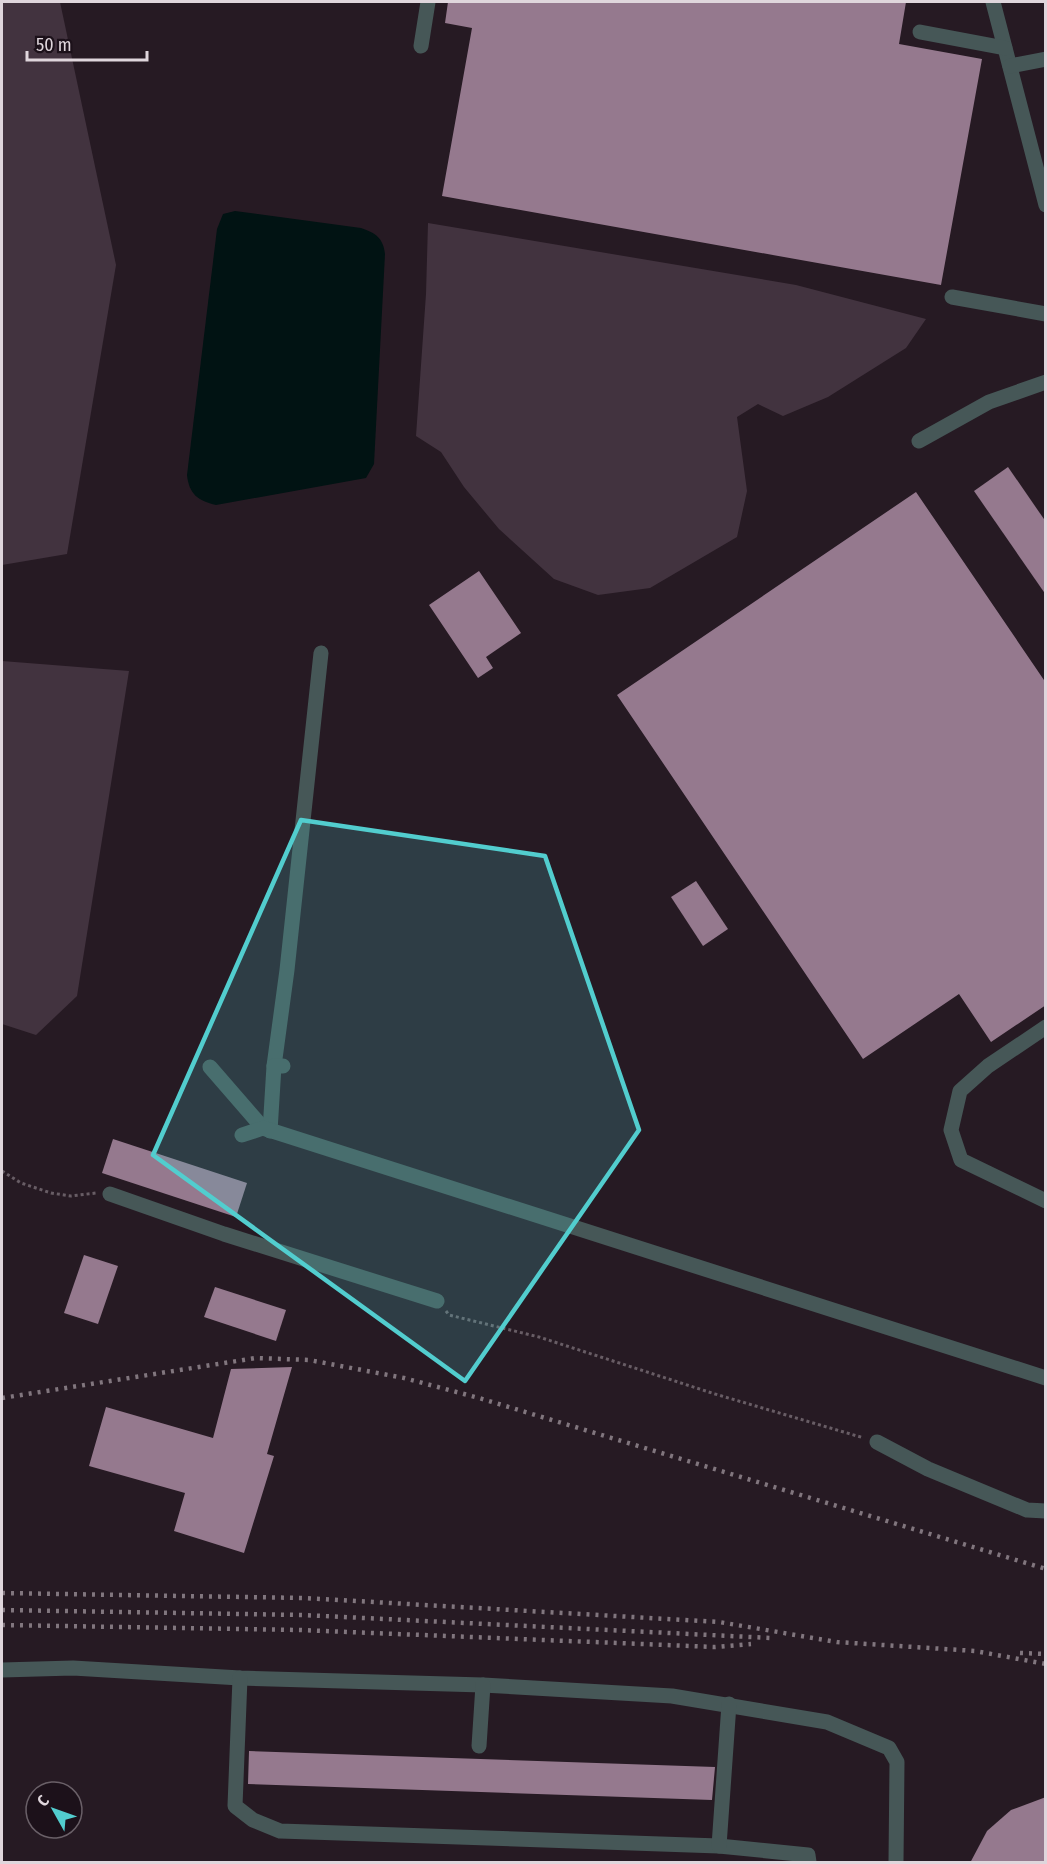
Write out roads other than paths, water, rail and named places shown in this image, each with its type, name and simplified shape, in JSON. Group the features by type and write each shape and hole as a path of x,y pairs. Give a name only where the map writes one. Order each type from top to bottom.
{"street":[{"path":"421,46 429,2"},
{"path":"993,2 1045,198"},
{"path":"920,32 1005,48"},
{"path":"1010,66 1046,59"},
{"path":"952,297 1046,314"},
{"path":"919,441 989,402 1046,382"},
{"path":"266,1129 278,1066 321,653"},
{"path":"1046,1027 987,1066 960,1091 951,1130 961,1160 1046,1201"},
{"path":"210,1067 266,1129 1046,1378"},
{"path":"242,1135 266,1129"},
{"path":"110,1194 224,1234 437,1301"},
{"path":"877,1442 928,1469 1027,1509 1046,1511"},
{"path":"2,1670 73,1668 240,1678 483,1685 672,1696 828,1722 889,1748 897,1762 896,1863"},
{"path":"240,1678 235,1806 253,1820 280,1831 719,1846 808,1855 809,1863"},
{"path":"479,1746 483,1685"},
{"path":"719,1846 729,1704"}],"railway":[{"path":"2,1398 256,1358 309,1360 404,1378 479,1398 1046,1569"},
{"path":"2,1593 304,1598 719,1622 837,1642 975,1651 1046,1664"},
{"path":"2,1610 303,1615 771,1638"},
{"path":"2,1625 300,1630 715,1647 751,1644"},
{"path":"1020,1653 1046,1654"}]}
